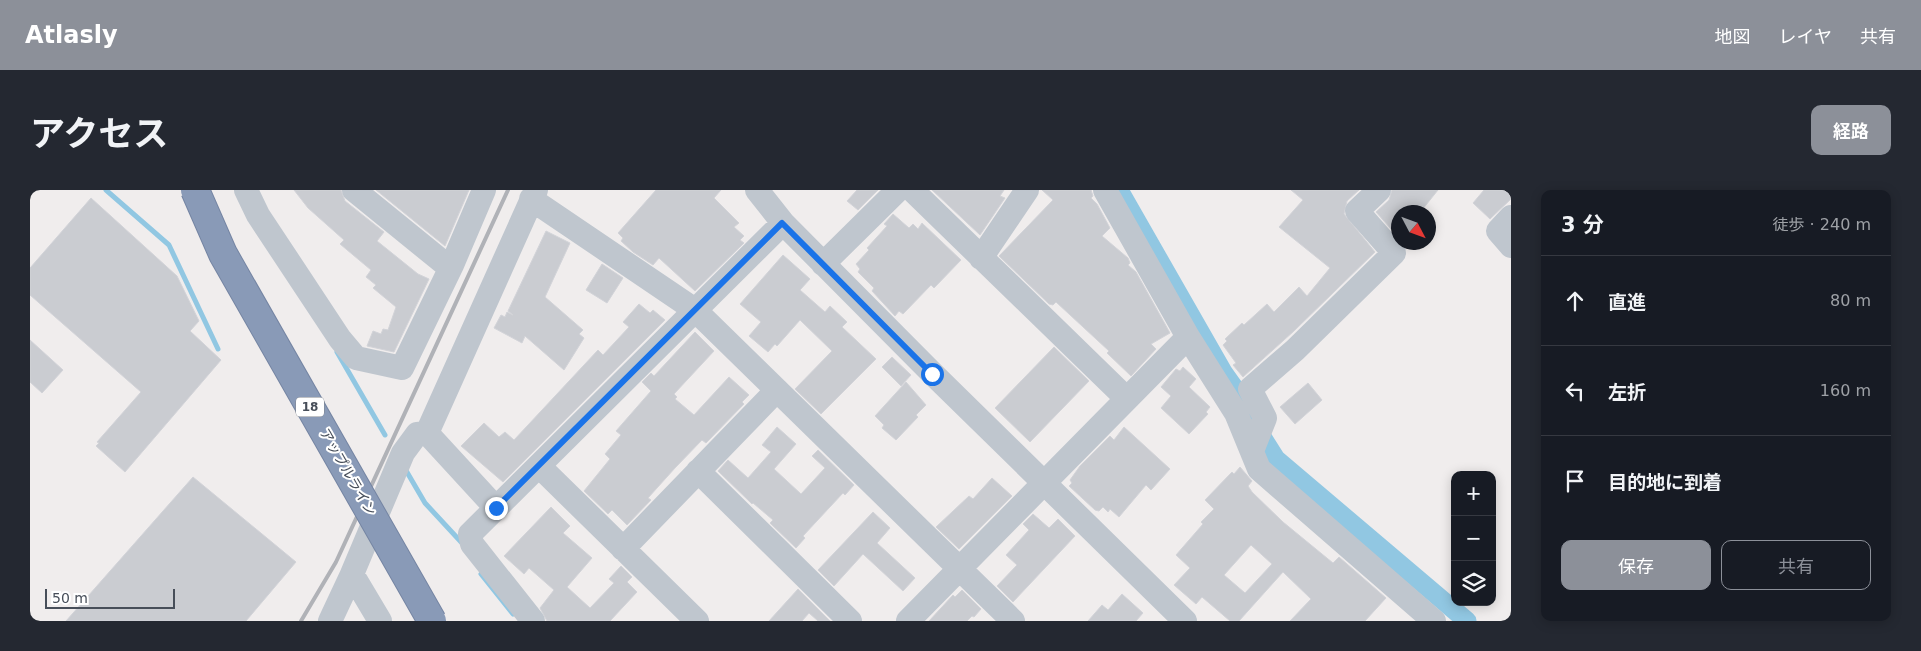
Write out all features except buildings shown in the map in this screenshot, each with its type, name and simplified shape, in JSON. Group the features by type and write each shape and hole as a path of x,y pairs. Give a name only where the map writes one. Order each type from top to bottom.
{"highway":[{"name":"アップルライン","path":"195,190 223,254 432,621"}],"street":[{"path":"246,190 258,215 340,339 356,358 402,368 450,268 484,190"},
{"path":"354,190 450,268"},
{"path":"757,190 782,223 1184,621"},
{"path":"823,264 898,190"},
{"path":"912,190 1127,399"},
{"path":"981,258 1027,190"},
{"path":"1105,190 1188,337 1236,413 1259,469 1424,618"},
{"path":"1252,451 1265,418 1250,389 1295,350 1394,253 1357,212 1379,190"},
{"path":"426,433 534,195 695,310 1012,621"},
{"path":"1511,218 1498,231 1511,246"},
{"path":"533,621 472,544 470,534 782,223"},
{"path":"908,621 1188,337"},
{"path":"623,549 777,390"},
{"path":"426,433 496,508"},
{"path":"330,621 403,453 417,434 426,433"},
{"path":"538,466 697,621"},
{"path":"698,471 850,621"},
{"path":"352,574 380,621"}],"waterway":[{"path":"106,190 169,245 218,349"},
{"path":"1119,190 1223,372 1255,417"},
{"path":"337,352 385,435"},
{"path":"1264,440 1276,459 1467,621"},
{"path":"404,467 425,503 462,543"},
{"path":"481,574 513,614"}],"railway":[{"path":"301,621 336,562 508,190"}],"route":[{"path":"496,508 782,223 932,374"}]}
